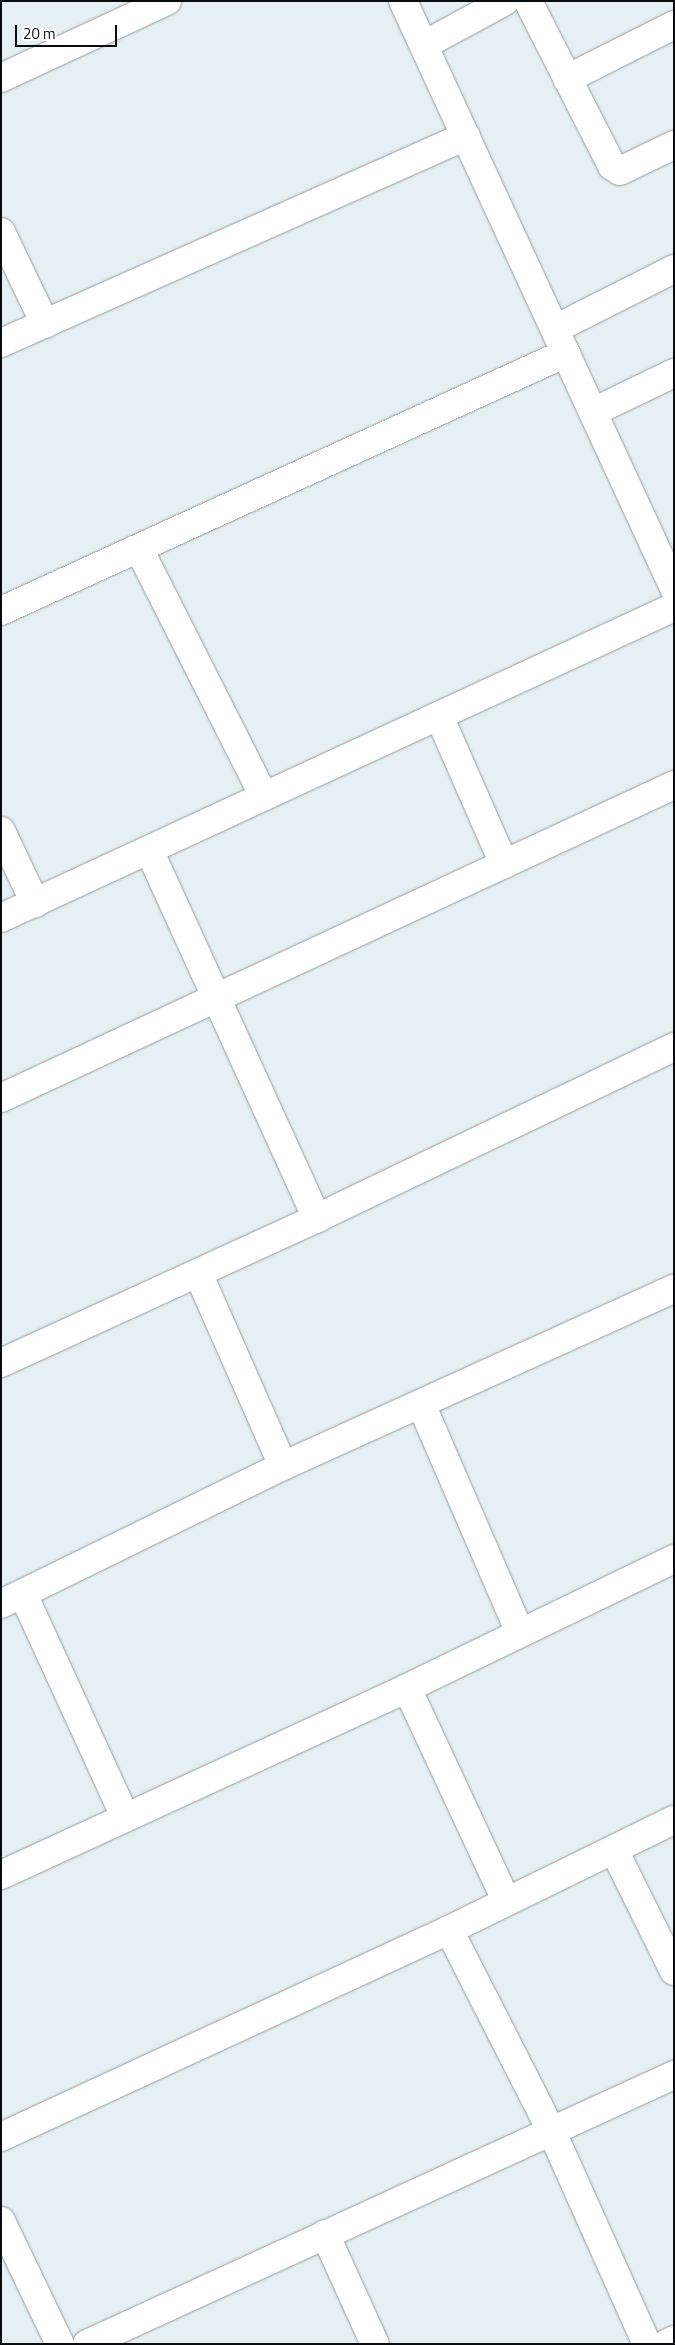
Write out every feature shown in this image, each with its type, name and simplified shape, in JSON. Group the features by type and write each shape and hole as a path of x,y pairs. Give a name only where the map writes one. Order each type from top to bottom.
{"street":[{"path":"1,78 168,1"},
{"path":"403,1 674,588"},
{"path":"424,45 505,1"},
{"path":"528,1 612,166 620,171 674,145"},
{"path":"567,79 674,25"},
{"path":"1,343 466,136"},
{"path":"1,232 45,324"},
{"path":"1,611 139,549 560,341 674,268"},
{"path":"593,412 674,373"},
{"path":"139,549 264,796"},
{"path":"1,918 674,607"},
{"path":"439,716 504,864"},
{"path":"1,1098 674,785"},
{"path":"1,831 34,903"},
{"path":"149,850 218,997 317,1218"},
{"path":"1,1363 317,1218 674,1046"},
{"path":"198,1273 283,1466"},
{"path":"126,1817 12,1599 283,1466 674,1289"},
{"path":"422,1404 519,1632"},
{"path":"1,1875 407,1688 519,1632 674,1559"},
{"path":"407,1688 506,1900"},
{"path":"1,2137 449,1930 506,1900 674,1820"},
{"path":"614,1850 674,1970"},
{"path":"449,1930 552,2132 647,2344"},
{"path":"87,2344 674,2075"},
{"path":"1,2221 60,2344"},
{"path":"325,2234 375,2344"},
{"path":"666,2344 674,2340"}]}
